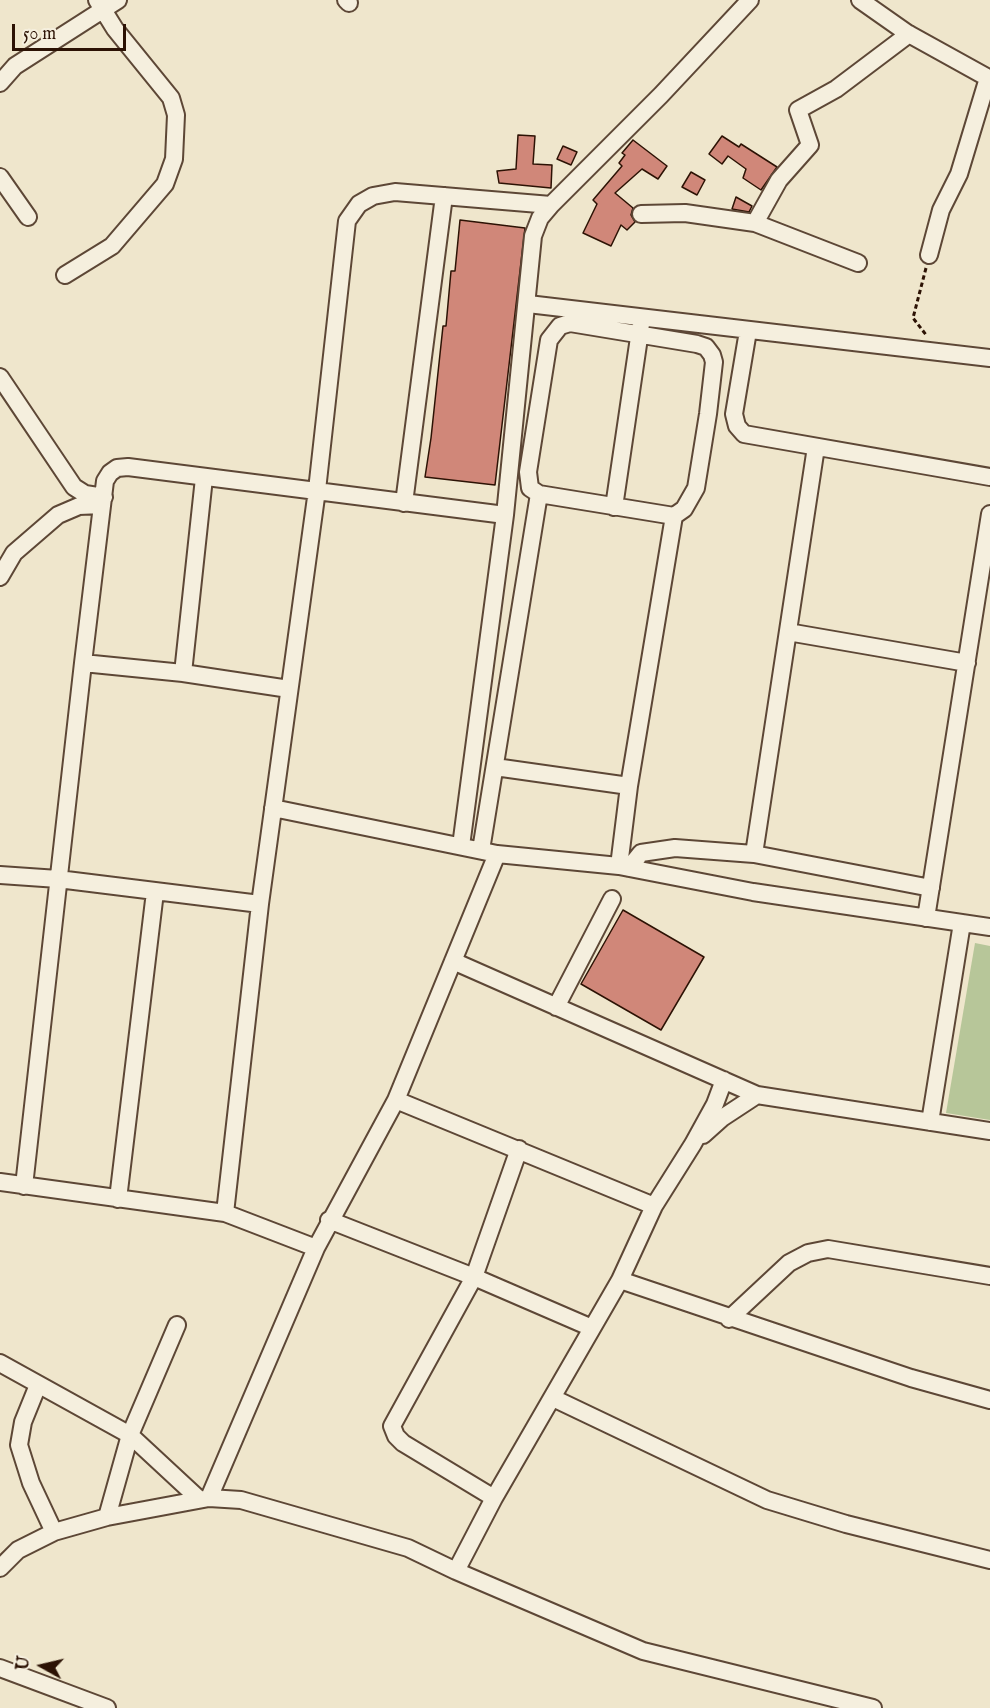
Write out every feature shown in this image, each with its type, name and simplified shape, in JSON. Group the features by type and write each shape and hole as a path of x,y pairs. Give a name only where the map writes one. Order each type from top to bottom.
{"street":[{"path":"0,82 15,66 100,5 118,0"},
{"path":"461,846 506,515 533,236 540,218 551,205 661,95 750,0"},
{"path":"860,0 909,34 989,78 959,174 941,210 929,255"},
{"path":"65,275 112,246 165,184 174,159 176,115 171,98 100,5"},
{"path":"755,223 779,180 810,145 798,110 836,89 909,34"},
{"path":"0,177 28,217"},
{"path":"225,1213 260,904 317,490 347,221 359,204 373,196 395,192 551,205"},
{"path":"404,503 444,196"},
{"path":"641,214 686,213 755,223 858,263"},
{"path":"528,304 640,326 706,347 712,354 714,362 696,488 684,509 674,516 539,494 530,488 528,472 549,340 560,326 570,323 640,326 748,331 990,358"},
{"path":"614,507 640,326"},
{"path":"748,331 734,414 737,426 744,434 990,477"},
{"path":"0,377 74,487 103,501"},
{"path":"754,854 816,447"},
{"path":"24,1186 83,663 105,481 110,473 122,467 506,515"},
{"path":"183,673 204,478"},
{"path":"204,1498 329,1220 396,1100 453,961 489,852 495,767 539,494"},
{"path":"0,577 14,553 58,515 79,506 103,501"},
{"path":"927,918 990,514"},
{"path":"624,867 629,786 674,516"},
{"path":"788,632 967,663"},
{"path":"83,663 183,673 289,689"},
{"path":"495,767 629,786"},
{"path":"273,808 489,852 624,867 753,891 990,927"},
{"path":"624,867 635,857 654,849 754,854 931,888"},
{"path":"0,875 58,879 260,904"},
{"path":"118,1199 155,892"},
{"path":"556,1007 612,899"},
{"path":"930,1122 962,923"},
{"path":"453,961 757,1095 990,1131"},
{"path":"456,1571 494,1498 554,1398 620,1280 654,1206 693,1144 715,1104 724,1080"},
{"path":"693,1144 722,1118 757,1095"},
{"path":"396,1100 654,1206"},
{"path":"494,1498 403,1443 393,1430 394,1420 474,1277 519,1149"},
{"path":"0,1182 225,1213 316,1248"},
{"path":"329,1220 474,1277 592,1328"},
{"path":"729,1319 789,1263 808,1253 828,1249 990,1276"},
{"path":"620,1280 729,1319 911,1378 990,1400"},
{"path":"107,1517 130,1435 177,1325"},
{"path":"0,1363 130,1435 204,1498"},
{"path":"38,1385 23,1422 19,1445 31,1483 54,1532"},
{"path":"554,1398 767,1500 846,1524 990,1560"},
{"path":"0,1568 18,1550 54,1532 107,1517 204,1498 241,1500 408,1548 643,1651 873,1708"},
{"path":"0,1668 107,1708"}],"path":[{"path":"929,255 913,318 917,326 946,354"}],"green space":[{"path":"975,943 990,946 990,1120 946,1113"}],"building":[{"path":"518,135 535,136 533,164 552,165 551,188 499,183 497,171 516,169"},
{"path":"722,136 739,147 741,144 777,167 761,190 743,178 746,169 728,156 722,164 709,154"},
{"path":"633,140 667,166 658,179 642,169 615,193 633,208 631,215 635,222 627,230 621,225 611,246 583,233 597,204 593,200 622,166 619,163 625,155 622,153"},
{"path":"563,146 577,152 571,165 557,159"},
{"path":"691,172 705,180 697,195 682,187"},
{"path":"736,197 752,206 749,212 732,209"},
{"path":"460,220 525,228 495,485 425,477 443,326 446,326 451,271 455,271"},
{"path":"623,910 704,957 661,1030 581,984"}]}
